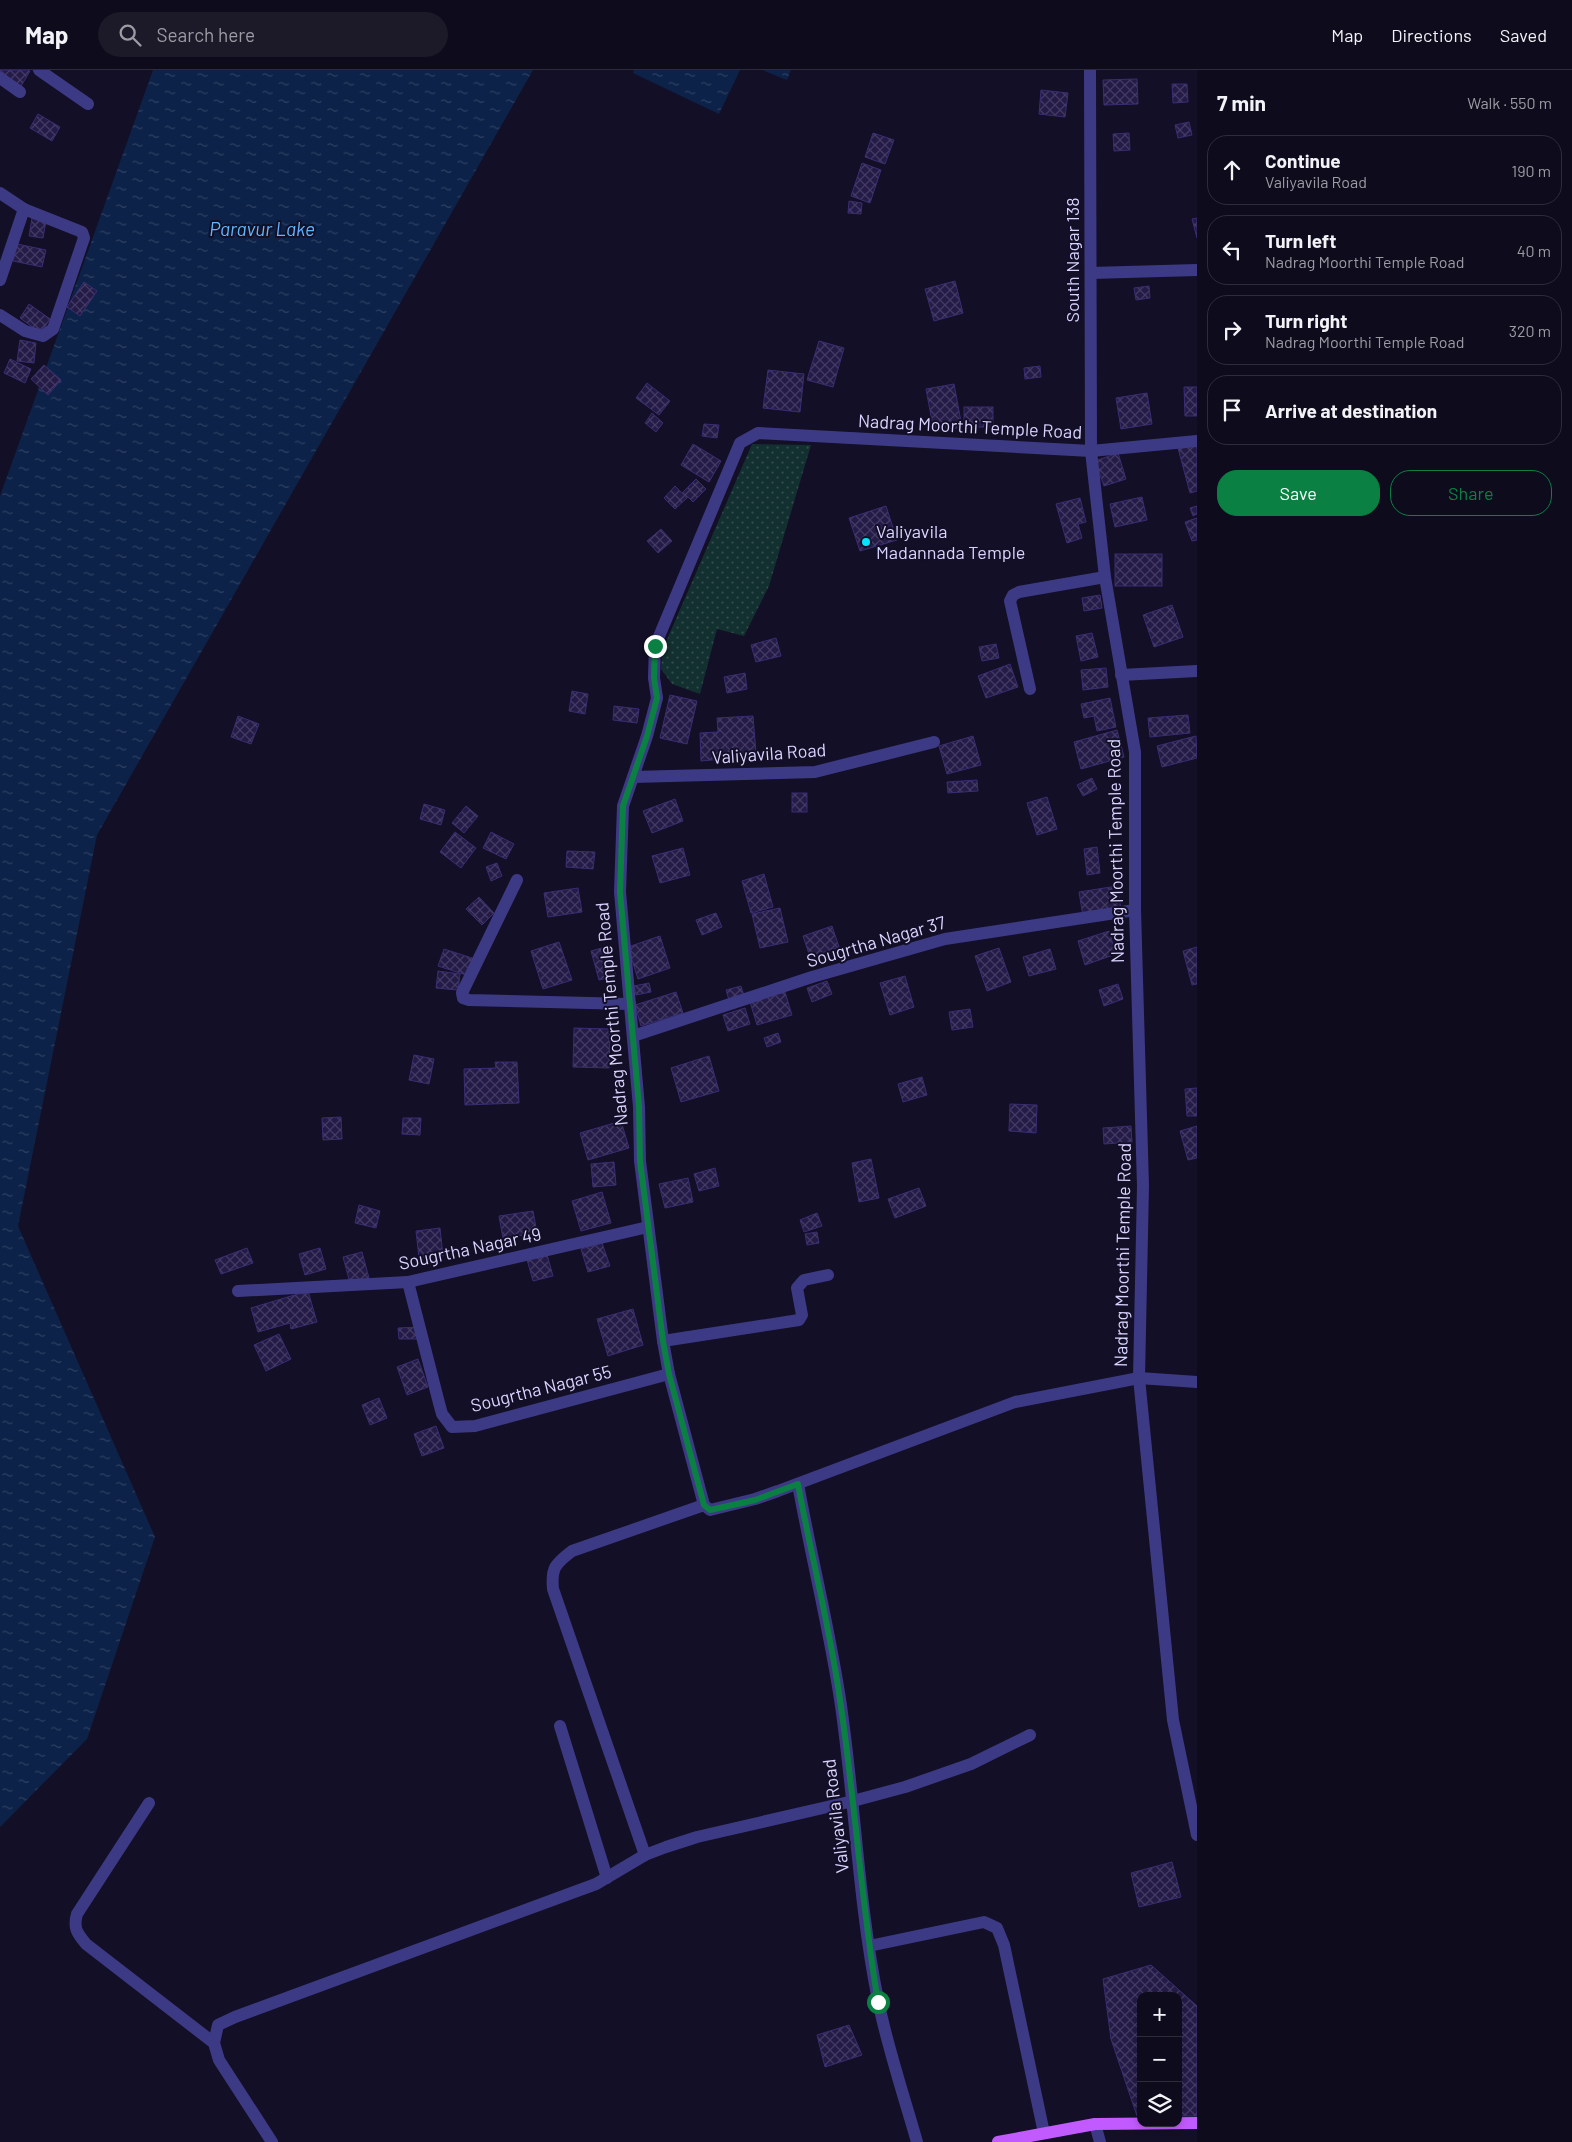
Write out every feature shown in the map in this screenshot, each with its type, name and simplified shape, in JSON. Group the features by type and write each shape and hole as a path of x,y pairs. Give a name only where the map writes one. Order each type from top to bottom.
{"main road":[{"path":"998,2142 1095,2124 1197,2123"}],"street":[{"path":"39,70 88,104"},
{"name":"South Nagar 138","path":"1090,70 1091,451"},
{"path":"0,78 20,92"},
{"path":"0,193 24,209 82,232 84,238 53,329 44,336 35,335 0,315"},
{"path":"0,280 24,209"},
{"path":"1091,273 1197,270"},
{"name":"Nadrag Moorthi Temple Road","path":"704,1505 669,1374 663,1341 640,1161 639,1106 620,892 623,806 657,698 654,678 655,646 740,443 758,433 1091,451 1105,577 1135,752 1135,910 1143,1186 1139,1378 1173,1720 1197,1835"},
{"path":"1091,451 1197,441"},
{"path":"1030,689 1010,601 1013,595 1019,592 1105,577"},
{"path":"1121,675 1197,671"},
{"name":"Valiyavila Road","path":"633,776 815,772 934,742"},
{"path":"517,880 462,993 464,998 468,1000 630,1004"},
{"name":"Sougrtha Nagar 37","path":"633,1036 812,977 945,939 1135,910"},
{"name":"Sougrtha Nagar 49","path":"238,1291 408,1282 648,1227"},
{"path":"663,1341 798,1320 802,1315 797,1288 804,1280 828,1275"},
{"name":"Sougrtha Nagar 55","path":"408,1282 442,1414 452,1427 475,1426 669,1374"},
{"path":"644,1856 553,1590 552,1575 557,1562 572,1551 704,1505 710,1510 755,1500 1015,1402 1139,1378 1197,1382"},
{"name":"Valiyavila Road","path":"798,1484 810,1549 829,1630 853,1801 868,1946 878,2002 918,2142"},
{"path":"560,1726 607,1878"},
{"path":"272,2142 220,2060 214,2042 218,2025 235,2017 596,1884 644,1856 697,1836 853,1801 905,1787 962,1767 1030,1735"},
{"path":"149,1803 77,1914 74,1924 77,1933 86,1944 214,2042"},
{"path":"868,1946 984,1922 997,1928 1004,1945 1044,2133"},
{"path":"1095,2124 1100,2142"}],"green space":[{"path":"752,444 811,445 769,586 744,636 717,629 700,694 672,684 661,669 662,651"}],"water":[{"name":"Paravur Lake","path":"153,70 533,70 97,835 18,1226 155,1537 87,1739 0,1827 0,496"},
{"path":"634,70 740,70 719,114 633,73"},
{"path":"762,70 791,70 787,80"}],"building":[{"path":"0,70 30,71 20,88 0,75"},
{"path":"1137,79 1138,104 1104,105 1103,80"},
{"path":"1172,84 1187,84 1188,102 1173,103"},
{"path":"1041,90 1068,93 1065,117 1039,114"},
{"path":"38,114 60,127 52,141 30,128"},
{"path":"1189,122 1192,135 1178,138 1175,125"},
{"path":"873,133 894,140 885,164 865,157"},
{"path":"1129,133 1130,150 1114,151 1113,134"},
{"path":"862,163 881,170 870,203 851,196"},
{"path":"849,201 862,203 861,214 848,213"},
{"path":"32,218 46,221 43,238 29,236"},
{"path":"1197,218 1197,238 1192,219"},
{"path":"17,244 46,250 42,267 13,261"},
{"path":"955,281 963,313 934,321 925,289"},
{"path":"84,282 97,291 80,316 67,307"},
{"path":"1149,286 1150,298 1136,300 1134,288"},
{"path":"29,304 50,319 41,333 20,318"},
{"path":"20,340 36,343 34,363 17,361"},
{"path":"819,341 844,348 833,387 807,380"},
{"path":"10,359 31,369 25,383 4,373"},
{"path":"44,365 61,380 48,395 31,379"},
{"path":"1040,366 1041,377 1025,379 1024,368"},
{"path":"768,370 804,374 800,412 763,408"},
{"path":"647,383 670,401 659,415 636,398"},
{"path":"954,384 962,427 934,432 926,389"},
{"path":"1184,387 1197,387 1197,416 1185,416"},
{"path":"1147,393 1152,424 1121,429 1116,398"},
{"path":"964,407 993,407 993,427 964,427"},
{"path":"652,413 663,423 656,432 645,423"},
{"path":"704,424 719,425 717,438 702,436"},
{"path":"1197,443 1197,491 1190,493 1178,448"},
{"path":"693,444 721,461 709,482 681,465"},
{"path":"1118,453 1126,479 1104,486 1095,461"},
{"path":"696,479 706,489 693,502 688,497 675,509 664,498 675,486 682,493"},
{"path":"1142,497 1147,520 1115,527 1110,504"},
{"path":"1080,498 1086,522 1078,524 1082,538 1067,543 1056,504"},
{"path":"886,506 897,540 860,551 849,518"},
{"path":"1197,506 1197,514 1193,516 1190,508"},
{"path":"1197,518 1197,540 1192,541 1185,522"},
{"path":"661,529 672,541 658,553 647,541"},
{"path":"1115,554 1162,554 1162,586 1115,586"},
{"path":"1100,595 1102,608 1084,611 1082,598"},
{"path":"1172,605 1183,637 1154,647 1143,615"},
{"path":"1092,633 1098,657 1081,661 1076,636"},
{"path":"776,638 781,656 756,662 751,645"},
{"path":"996,644 999,658 982,661 979,647"},
{"path":"1010,664 1018,687 986,698 978,676"},
{"path":"1106,668 1108,687 1083,690 1081,670"},
{"path":"745,673 747,689 727,693 724,677"},
{"path":"572,691 588,694 585,714 569,711"},
{"path":"670,695 697,701 687,744 660,738"},
{"path":"1110,698 1116,727 1097,731 1094,716 1084,718 1081,704"},
{"path":"614,706 639,709 637,723 613,720"},
{"path":"1188,715 1190,733 1150,737 1148,718"},
{"path":"238,716 259,724 251,744 231,737"},
{"path":"753,716 756,753 722,755 722,759 701,761 700,733 718,732 717,718"},
{"path":"1117,730 1124,757 1081,769 1074,742"},
{"path":"973,736 981,765 947,774 939,746"},
{"path":"1196,736 1197,758 1162,767 1157,746"},
{"path":"1092,778 1097,789 1083,796 1077,785"},
{"path":"977,780 978,791 948,793 947,782"},
{"path":"792,793 807,793 807,812 792,812"},
{"path":"1047,797 1057,829 1037,835 1027,803"},
{"path":"675,799 683,821 652,833 643,811"},
{"path":"424,804 445,810 441,825 420,819"},
{"path":"466,806 478,816 464,833 452,823"},
{"path":"455,832 476,848 461,868 440,852"},
{"path":"491,832 514,844 506,859 483,848"},
{"path":"1097,847 1100,873 1087,875 1084,849"},
{"path":"683,848 690,875 660,883 652,856"},
{"path":"567,851 595,852 593,869 566,867"},
{"path":"497,863 502,876 491,881 486,867"},
{"path":"764,874 773,907 751,913 742,881"},
{"path":"1117,886 1121,909 1083,916 1079,892"},
{"path":"578,888 582,912 548,917 544,893"},
{"path":"479,897 494,913 482,925 466,909"},
{"path":"780,908 788,942 760,948 752,914"},
{"path":"716,913 722,927 702,935 696,920"},
{"path":"832,926 839,947 810,957 803,936"},
{"path":"1109,931 1116,954 1085,965 1078,941"},
{"path":"660,936 670,968 638,979 628,947"},
{"path":"559,942 572,980 543,989 531,951"},
{"path":"609,946 616,976 599,980 591,951"},
{"path":"1197,947 1197,984 1192,985 1183,951"},
{"path":"999,948 1011,982 987,991 975,956"},
{"path":"444,949 475,959 469,976 438,966"},
{"path":"1050,949 1056,969 1029,976 1023,957"},
{"path":"438,971 460,974 458,990 436,988"},
{"path":"905,976 914,1007 890,1015 880,983"},
{"path":"827,981 832,994 812,1002 807,988"},
{"path":"649,983 651,992 636,995 634,986"},
{"path":"1118,984 1123,999 1104,1006 1099,990"},
{"path":"741,986 744,996 729,1000 726,990"},
{"path":"676,992 683,1013 641,1026 635,1005"},
{"path":"785,992 792,1015 757,1025 750,1002"},
{"path":"745,1008 750,1024 728,1031 723,1015"},
{"path":"970,1009 973,1027 952,1030 949,1012"},
{"path":"574,1028 610,1029 609,1068 573,1067"},
{"path":"778,1033 781,1042 767,1047 764,1038"},
{"path":"414,1055 434,1059 429,1084 409,1080"},
{"path":"709,1056 719,1091 681,1102 671,1068"},
{"path":"495,1062 517,1062 519,1103 465,1105 464,1069 496,1068"},
{"path":"922,1077 927,1095 903,1102 898,1084"},
{"path":"1197,1088 1197,1116 1187,1116 1185,1089"},
{"path":"1010,1104 1037,1105 1036,1133 1009,1131"},
{"path":"341,1117 342,1139 323,1140 322,1118"},
{"path":"403,1118 421,1118 420,1135 402,1134"},
{"path":"621,1121 629,1148 588,1160 580,1133"},
{"path":"1131,1126 1132,1142 1104,1144 1103,1128"},
{"path":"1197,1126 1197,1158 1188,1160 1180,1131"},
{"path":"871,1159 879,1198 859,1202 852,1163"},
{"path":"614,1162 616,1185 593,1187 591,1164"},
{"path":"715,1168 719,1186 699,1191 694,1174"},
{"path":"688,1178 693,1202 665,1208 659,1184"},
{"path":"919,1188 926,1206 895,1218 888,1199"},
{"path":"602,1192 611,1223 581,1231 572,1201"},
{"path":"359,1205 380,1211 376,1228 355,1223"},
{"path":"533,1211 537,1233 503,1238 499,1216"},
{"path":"817,1213 822,1226 804,1232 800,1220"},
{"path":"440,1228 443,1256 419,1258 416,1231"},
{"path":"817,1232 819,1243 807,1245 805,1234"},
{"path":"602,1243 610,1266 588,1272 581,1249"},
{"path":"247,1248 253,1263 221,1274 215,1260"},
{"path":"320,1248 326,1269 305,1275 299,1254"},
{"path":"546,1251 553,1276 533,1281 526,1256"},
{"path":"362,1252 369,1278 350,1283 343,1257"},
{"path":"308,1291 317,1322 291,1329 290,1323 258,1332 251,1308"},
{"path":"633,1309 643,1345 608,1356 597,1319"},
{"path":"419,1327 419,1339 399,1339 398,1328"},
{"path":"279,1334 291,1359 266,1371 254,1345"},
{"path":"418,1359 428,1387 407,1395 397,1367"},
{"path":"379,1398 387,1418 370,1425 362,1405"},
{"path":"436,1426 444,1448 422,1456 414,1434"},
{"path":"1172,1862 1181,1897 1139,1907 1131,1873"},
{"path":"1151,1965 1181,1992 1137,1992 1137,2116 1111,2039 1103,1979"},
{"path":"1182,1993 1197,2006 1197,2116 1182,2116"},
{"path":"849,2025 862,2055 825,2067 817,2035"}],"place":[{"name":"Valiyavila Madannada Temple","path":"866,542"}],"route":[{"path":"655,646 654,678 657,698 647,736 623,806 620,892 639,1106 640,1161 663,1341 669,1374 704,1505 710,1510 755,1500 798,1484 810,1549 829,1630 841,1702 868,1946 878,2002"}]}
